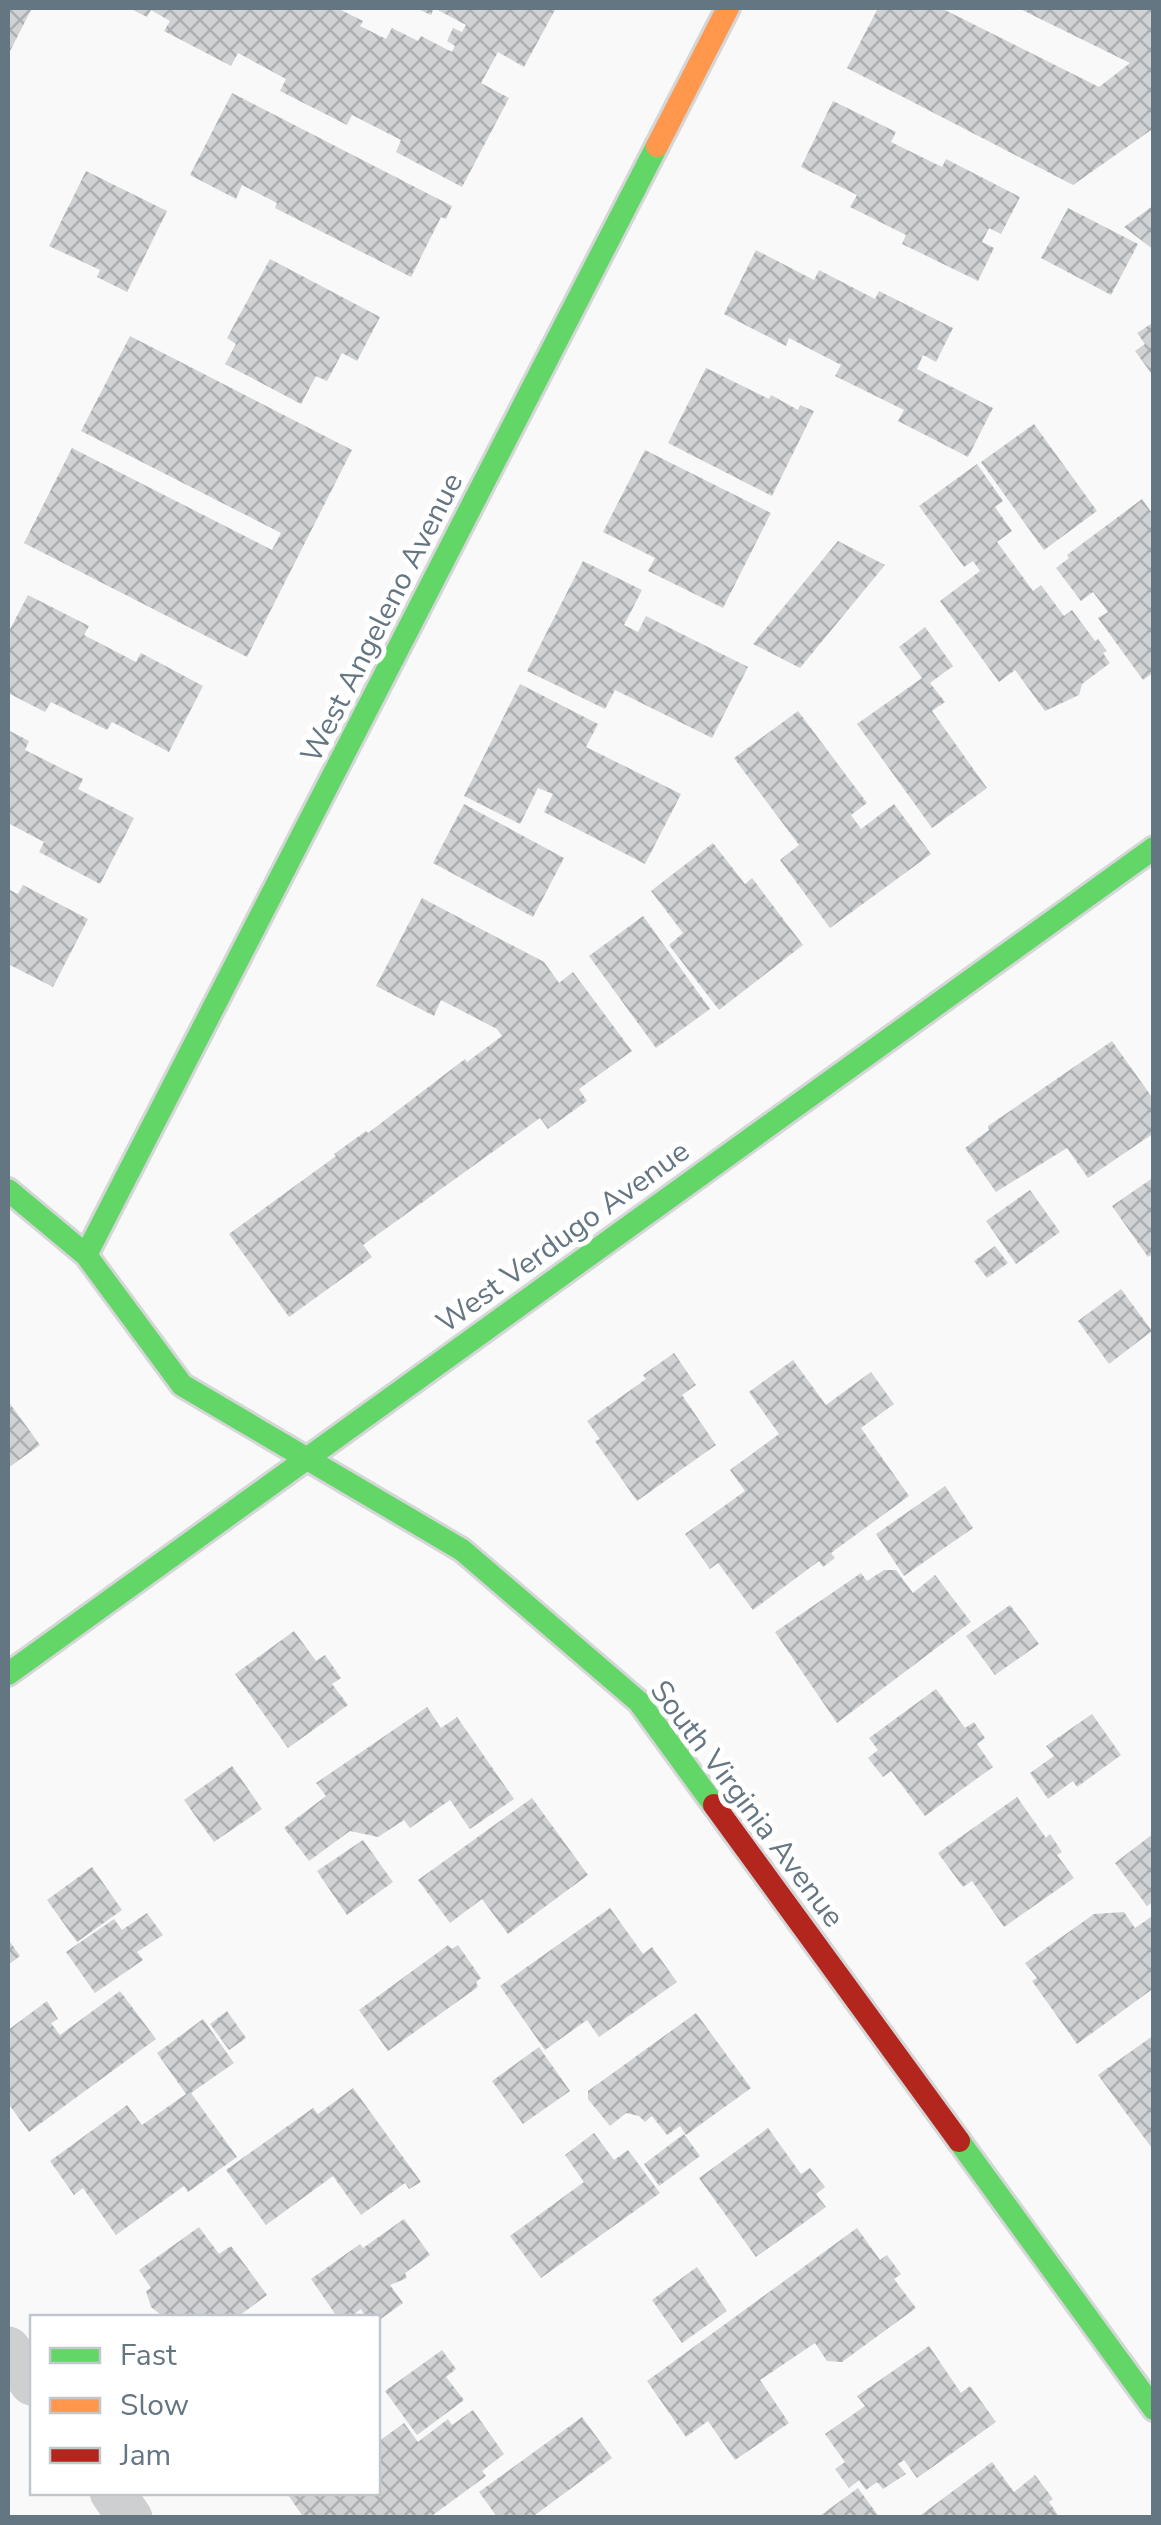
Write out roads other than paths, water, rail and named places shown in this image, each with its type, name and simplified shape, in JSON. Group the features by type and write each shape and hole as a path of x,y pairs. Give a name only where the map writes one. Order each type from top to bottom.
{"street":[{"name":"West Angeleno Avenue","path":"86,1256 728,8"},
{"name":"West Verdugo Avenue","path":"8,1674 1154,848"},
{"name":"South Virginia Avenue","path":"8,1190 86,1256 182,1385 462,1550 639,1702 1154,2409"},
{"path":"8,2349 30,2380"},
{"path":"114,2495 130,2518"}]}
